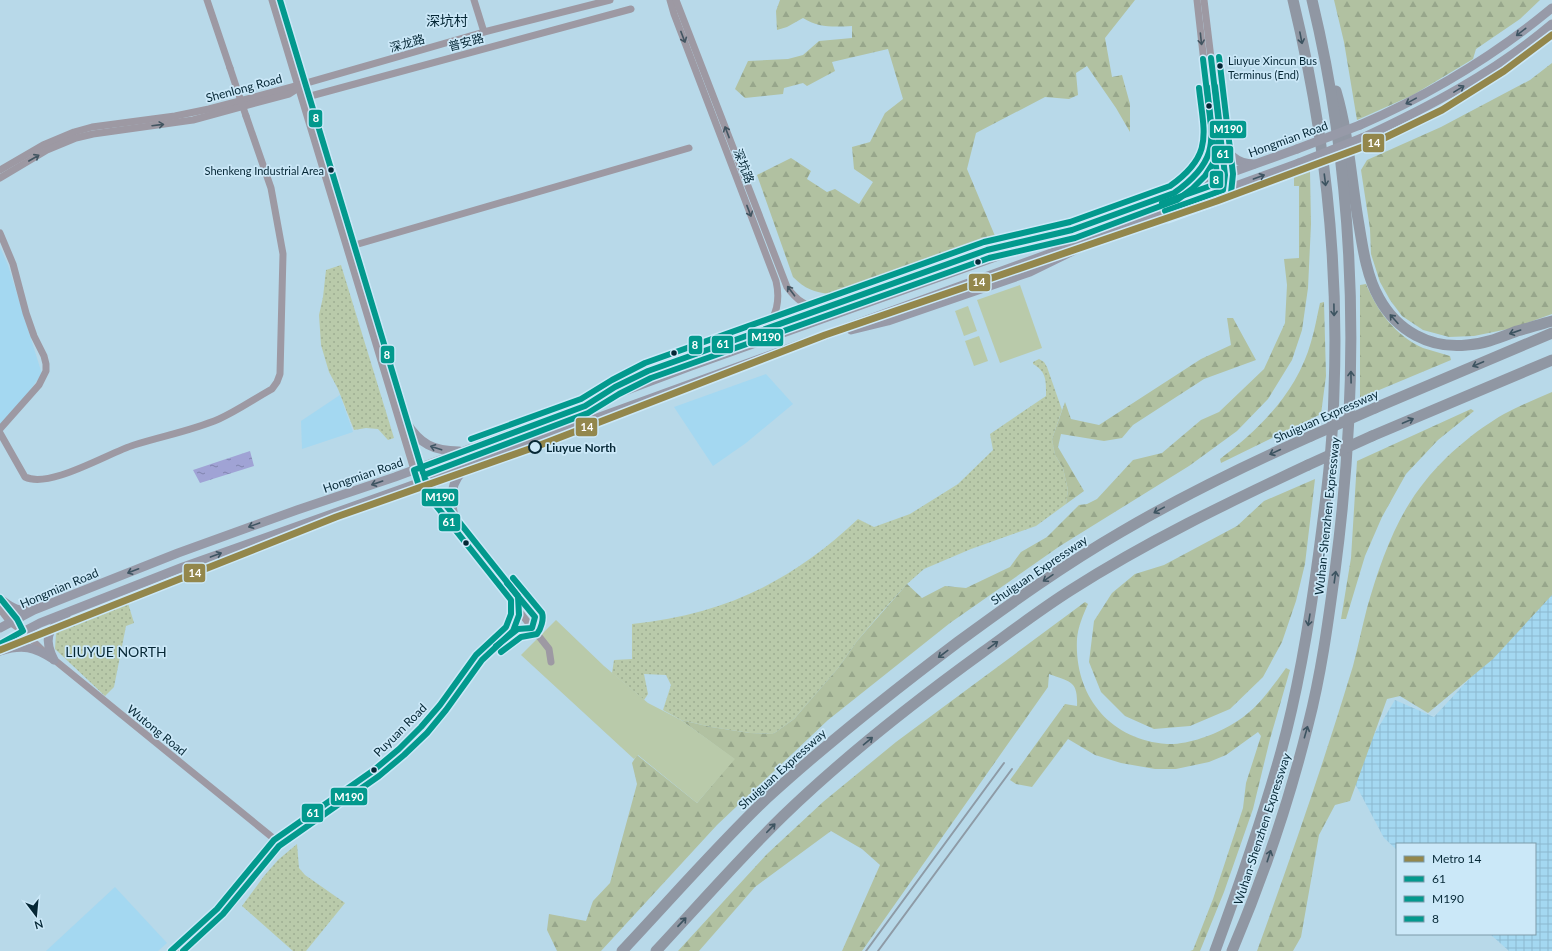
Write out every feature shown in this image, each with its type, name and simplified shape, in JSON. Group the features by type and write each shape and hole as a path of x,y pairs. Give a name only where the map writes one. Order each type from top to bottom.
{"highway":[{"name":"Wuhan-Shenzhen Expressway","path":"1215,951 1241,881 1282,750 1306,644 1315,586 1329,466 1334,392 1332,240 1315,111 1293,0"},
{"name":"Wuhan-Shenzhen Expressway","path":"1232,951 1257,893 1288,798 1310,718 1331,605 1341,528 1347,459 1351,386 1350,305 1343,180 1324,56 1312,0"},
{"path":"1324,56 1336,90 1346,131 1354,195 1366,261 1379,298 1391,316 1416,336 1448,346 1468,346 1490,341 1552,321"},
{"name":"Shuiguan Expressway","path":"622,951 719,846 766,800 821,750 878,703 1008,605 1119,533 1179,500 1273,453 1552,333"},
{"path":"656,951 736,864 783,816 835,769 891,722 953,674 1070,590 1153,541 1212,510 1372,436 1552,360"},
{"path":"1239,951 1257,893"}],"main road":[{"name":"Hongmian Road","path":"0,628 34,610 178,553 417,469 691,366 1174,194 1360,125 1400,108 1473,66 1516,36 1552,8"},
{"name":"Hongmian Road","path":"0,644 23,630 90,603 302,523 471,464 1299,163 1362,138 1405,119 1445,98 1487,72 1552,24"},
{"path":"1174,194 1186,185 1201,168 1216,137 1232,157 1248,164 1257,164"},
{"path":"584,406 631,378 823,308 987,250 1072,230"},
{"path":"406,422 414,434 422,442 432,447 445,451 452,451 474,447"},
{"path":"455,520 451,497 453,488 456,479 462,471 471,464"},
{"path":"1,603 20,611 34,610"},
{"path":"54,660 48,644 49,634 53,626 90,603"},
{"path":"0,651 10,648 28,647 44,653 54,660"}],"street":[{"path":"0,434 25,477 30,480 44,478 69,472 134,445 180,433 219,419 272,388 277,382 280,374 284,254 271,188 207,0"},
{"path":"272,0 350,247 421,482 549,649 551,662"},
{"path":"278,0 300,86 307,97 350,247 406,422 417,469"},
{"path":"474,0 484,32"},
{"name":"深龙路","path":"300,86 484,32 610,0"},
{"name":"深坑路","path":"670,0 779,292 775,311 764,327 754,333"},
{"name":"深坑路","path":"676,0 787,287 800,302 815,308 823,308"},
{"path":"1197,0 1223,190"},
{"path":"1204,0 1216,137"},
{"name":"普安路","path":"307,97 631,9"},
{"name":"Shenlong Road","path":"0,170 44,145 80,130 191,113 300,86"},
{"name":"Shenlong Road","path":"0,178 47,150 76,138 93,134 193,120 289,94 300,86"},
{"path":"350,247 689,148"},
{"path":"0,233 13,264 26,313 34,336 44,356 46,364 46,372 39,385 0,429"},
{"path":"421,482 455,520 534,617 532,628"},
{"name":"Puyuan Road","path":"171,951 217,909 277,842 374,770 422,727 440,705 476,655 506,627 511,614 511,600"},
{"name":"Wutong Road","path":"1,603 13,620 41,649 277,842"},
{"name":"Puyuan Road","path":"180,951 232,904 277,842 383,773 409,751 432,727 481,660 492,649 518,629 532,628"}],"shaded area":[{"path":"0,247 8,265 42,374 5,423 0,424"},
{"path":"766,374 793,404 746,443 713,466 674,407"},
{"path":"340,395 353,432 302,449 301,421"},
{"path":"1552,589 1552,951 1509,951 1491,935 1536,935 1536,843 1396,843 1396,849 1384,838 1350,774 1395,700 1434,717"},
{"path":"115,887 167,943 158,951 46,951"}],"green space":[{"path":"780,0 1135,0 1105,38 1112,77 1122,75 1130,104 1130,132 1116,108 1087,66 1076,73 1078,95 1069,99 1045,97 976,133 967,169 995,236 830,294 810,289 793,277 757,175 791,158 811,171 807,179 827,192 835,189 859,204 873,182 854,169 852,147 870,142 885,113 903,99 888,49 832,62 835,71 807,86 803,83 784,88 783,94 745,98 735,89 748,61 788,59 803,55 819,41 852,38 852,26 833,27 815,24 803,18 787,27 777,30 776,11"},
{"path":"1334,0 1540,0 1520,19 1476,49 1473,59 1413,95 1357,120 1344,42"},
{"path":"1552,63 1552,314 1513,328 1474,336 1449,337 1423,330 1402,316 1390,300 1380,282 1371,254 1370,229 1361,170 1367,160 1441,127 1530,80"},
{"path":"1310,171 1311,224 1308,288 1302,330 1292,360 1268,399 1237,431 1189,466 1060,546 950,623 828,720 717,825 601,951 557,951 547,930 549,914 586,921 593,901 610,883 637,784 632,763 637,755 697,803 734,759 681,720 711,727 750,733 773,734 794,719 839,667 857,641 907,584 922,598 945,586 966,588 1010,567 1021,552 1047,537 1079,505 1087,504 1097,499 1133,460 1162,453 1201,420 1219,412 1264,369 1285,323 1287,285 1284,259 1299,258 1299,186 1294,186 1294,177"},
{"path":"341,265 394,438 388,440 378,429 366,428 354,430 338,389 329,372 321,345 319,315 326,270"},
{"path":"1366,284 1376,304 1388,322 1413,343 1423,348 1450,356 1451,360 1360,398 1360,285"},
{"path":"1020,285 1042,348 1000,363 977,300"},
{"path":"1324,302 1326,376 1321,414 1221,463 1220,459 1263,422 1287,393 1305,360 1320,303"},
{"path":"968,306 977,331 964,336 955,311"},
{"path":"1227,318 1233,318 1256,360 1204,379 1133,425 1122,438 1104,441 1061,434 1058,447 1084,491 1066,504 1068,490 1063,468 1055,455 1052,439 1065,402 1071,419 1099,425 1201,359 1231,345"},
{"path":"979,336 988,361 974,366 965,341"},
{"path":"1039,359 1044,362 1047,367 1062,410 1052,439 1055,455 1063,468 1068,490 1066,504 1036,526 971,549 924,569 907,584 880,614 857,641 839,667 794,719 773,734 750,733 711,727 681,720 663,710 671,685 666,675 644,674 648,694 644,700 612,673 614,660 632,659 632,624 697,612 754,592 781,578 807,561 858,519 874,527 910,514 958,484 993,450 990,434 1046,396 1045,377 1041,370 1033,364 1033,362"},
{"path":"1552,392 1552,595 1493,659 1428,713 1400,696 1387,699 1350,801 1335,805 1319,835 1301,937 1293,951 1257,951 1331,738 1353,666 1377,574 1398,524 1415,494 1426,480 1443,461 1462,444 1504,414"},
{"path":"1471,409 1474,411 1438,440 1406,474 1382,517 1365,556 1346,619 1341,619 1351,558 1357,461"},
{"path":"1315,479 1305,564 1296,601 1282,642 1263,677 1230,709 1190,726 1154,729 1125,716 1101,692 1089,662 1094,621 1112,593 1135,574 1164,565 1237,526 1264,501"},
{"path":"1085,602 1088,604 1081,621 1077,639 1078,660 1082,679 1089,696 1100,711 1113,724 1128,734 1147,741 1167,744 1183,743 1209,736 1224,729 1240,720 1255,707 1286,668 1290,670 1270,739 1253,809 1224,892 1200,951 1190,951 1193,950 1213,899 1243,808 1246,783 1261,736 1258,732 1226,755 1209,762 1176,769 1155,769 1121,763 1095,755 1068,739 1032,787 1016,784 1010,780 1065,704 1077,706 1076,691 1071,683 1049,674 1048,687 862,951 842,951 880,865 862,849 831,831 755,887 699,951 678,951 767,854 823,802 896,742"},
{"path":"128,603 134,623 126,626 114,687 105,696 55,649 56,633"},
{"path":"556,620 604,666 648,703 681,720 735,759 697,803 638,755 634,759 521,655"},
{"path":"297,844 299,868 305,875 345,903 306,951 293,951 242,906 278,860"}],"water":[{"path":"250,451 254,466 200,483 193,470"}],"railway":[{"path":"866,951 1004,763"},
{"path":"878,951 1012,769"}],"metro line":[{"name":"14","path":"0,650 336,517 535,447 825,335 1217,201 1376,142 1442,110 1504,71 1552,35"}],"transit line":[{"name":"8","path":"280,0 423,473"},
{"name":"M190","path":"1168,219 1226,198 1231,193 1233,174 1219,57"},
{"name":"61","path":"1165,211 1223,190 1225,175 1211,58"},
{"name":"8","path":"1162,203 1216,184 1217,175 1203,59"},
{"name":"M190","path":"183,951 223,914 279,846 379,776 427,733 446,710 482,660 513,631 519,615 518,596 425,479 424,475 588,413 619,394 651,378 989,258 1075,238 1177,200 1192,189 1205,176 1215,160 1218,151 1220,128 1215,86"},
{"name":"61","path":"171,951 217,909 274,840 374,770 399,749 440,705 476,655 506,627 511,614 511,600 418,483 414,470 585,406 615,387 648,371 987,250 1072,230 1174,193 1189,181 1200,169 1207,158 1211,134 1207,87"},
{"name":"8","path":"471,439 581,399 612,380 645,363 984,242 1070,222 1170,186 1184,175 1194,164 1203,143 1204,131 1199,88"},
{"name":"M190","path":"501,652 521,637 537,634 541,627 543,615 513,578"},
{"name":"61","path":"496,646 518,629 532,628 535,617 507,583"},
{"name":"61","path":"0,598 17,619 23,631 0,644"}],"place":[{"name":"Liuyue Xincun Bus Terminus (End)","path":"1220,66"},
{"name":"Shenkeng Industrial Area","path":"331,170"},
{"name":"Liuyue North","path":"535,447"}],"district":[{"name":"深坑村","path":"447,20"},
{"name":"LIUYUE NORTH","path":"116,651"}]}
